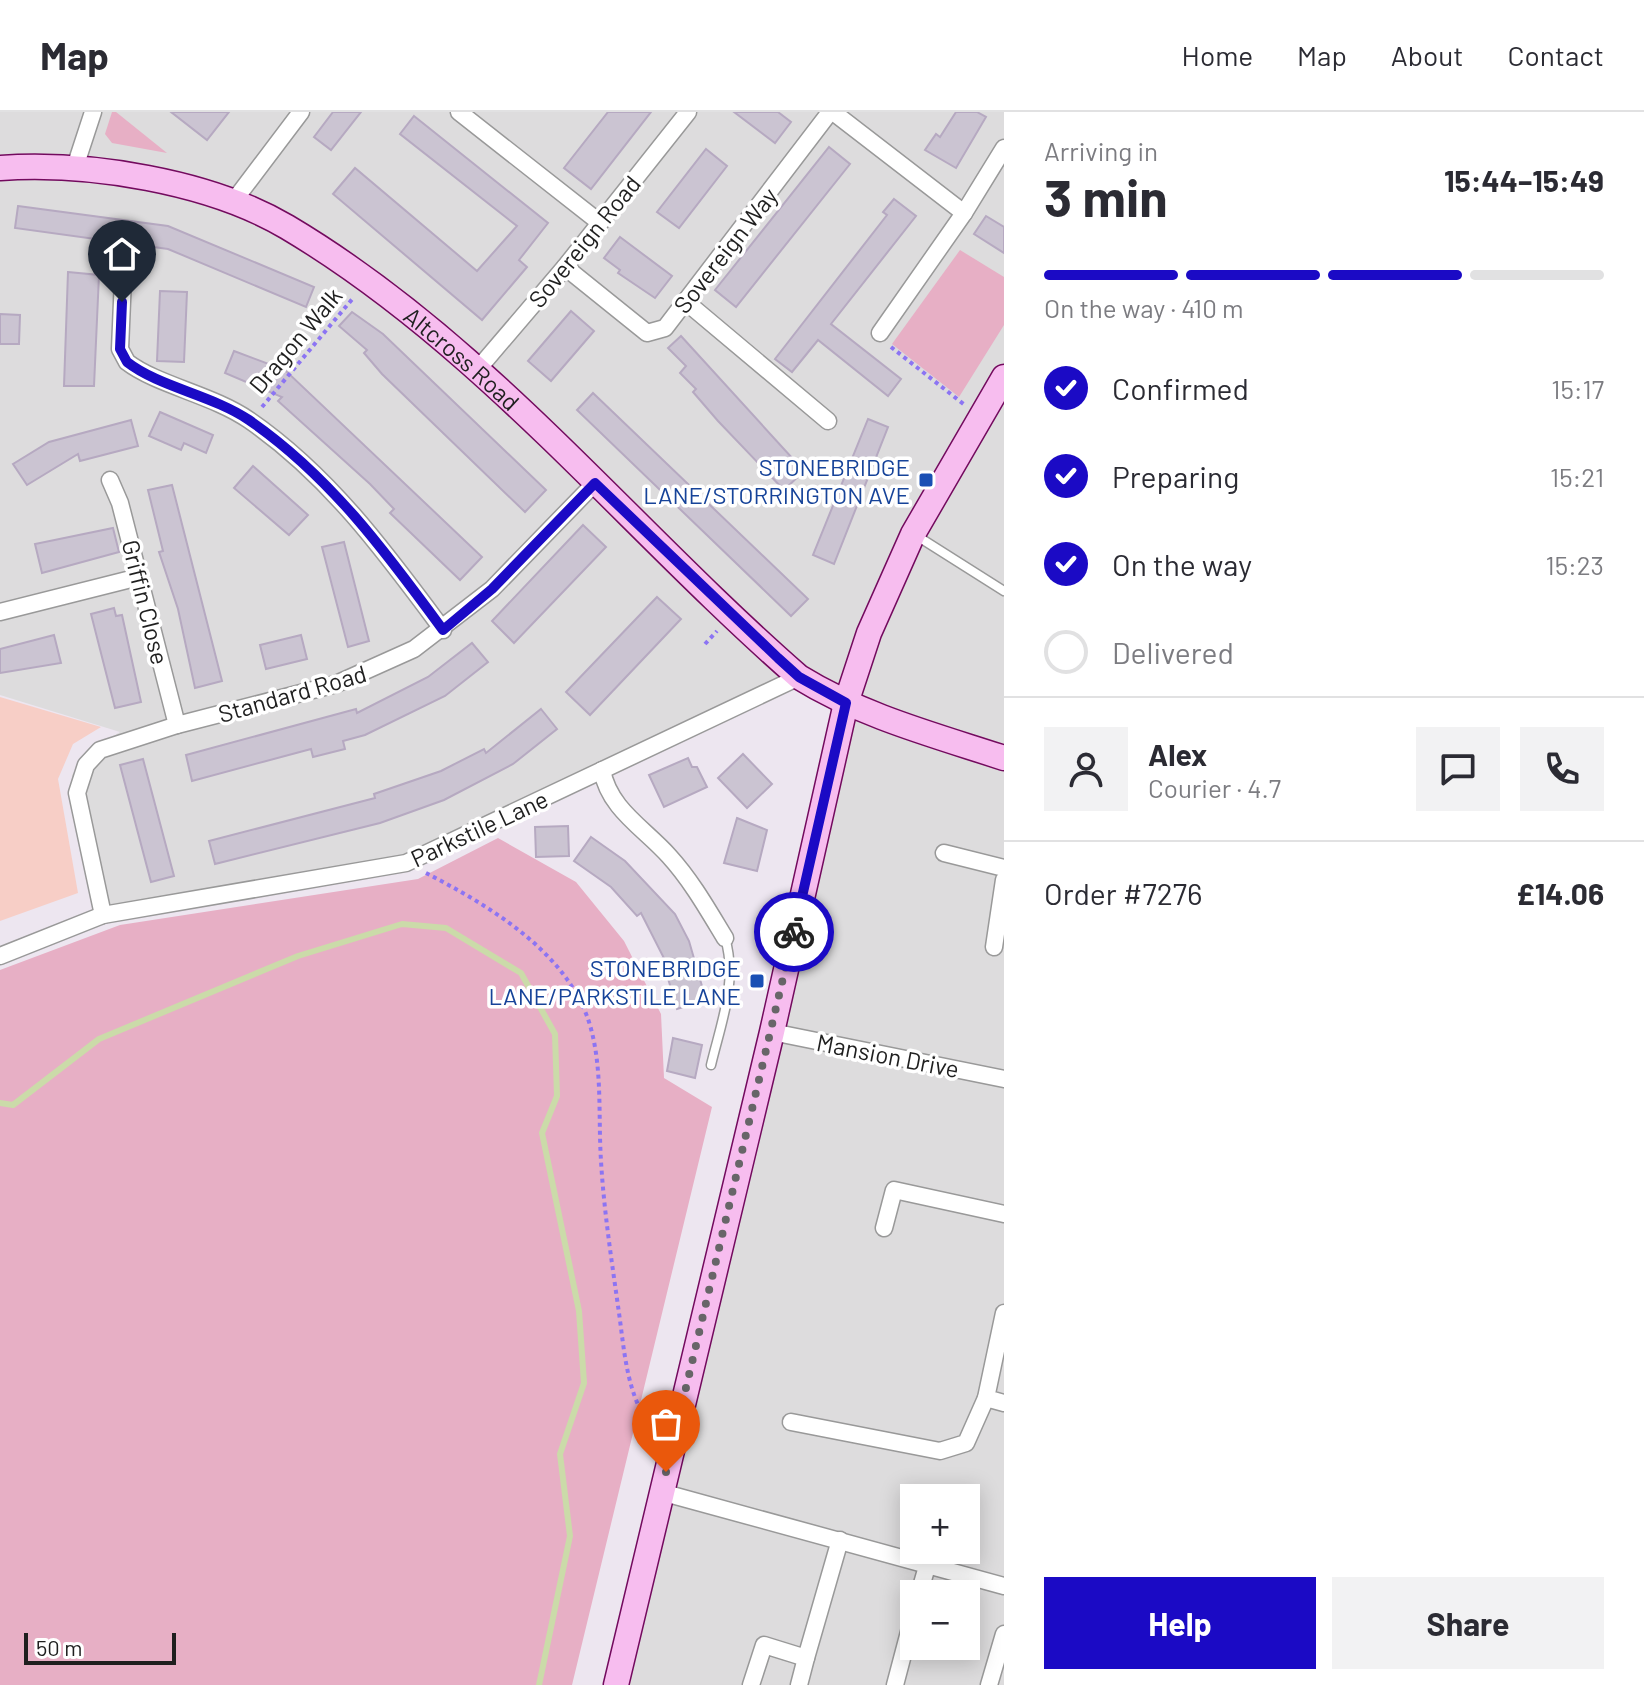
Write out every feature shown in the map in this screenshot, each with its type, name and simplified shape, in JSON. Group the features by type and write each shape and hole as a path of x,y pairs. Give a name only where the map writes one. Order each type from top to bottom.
{"street":[{"path":"75,167 93,112"},
{"path":"233,202 301,112"},
{"path":"459,112 599,222"},
{"name":"Sovereign Road","path":"478,369 565,267 688,112"},
{"path":"832,112 964,213"},
{"name":"Sovereign Way","path":"565,267 647,333 665,328 832,112"},
{"path":"880,333 964,213 1004,148"},
{"name":"Altcross Road","path":"0,168 75,167 176,185 233,202 286,226 367,281 478,369 799,677 846,703 1004,758"},
{"path":"123,278 120,349 127,362 206,396 251,421 352,511 443,630"},
{"path":"685,301 828,421"},
{"path":"616,1685 772,1032 846,703 869,633 913,534 1004,377"},
{"name":"Griffin Close","path":"110,480 120,503 177,725"},
{"name":"Standard Road","path":"103,915 77,793 81,775 93,757 109,745 336,684 383,666 443,630 492,589 595,483"},
{"path":"0,612 139,577"},
{"name":"Parkstile Lane","path":"0,956 103,915 406,863 799,677"},
{"path":"602,770 605,787 628,818 669,856 725,938"},
{"path":"944,853 1004,868"},
{"path":"994,947 1004,880"},
{"name":"Mansion Drive","path":"772,1032 1004,1079"},
{"path":"884,1228 894,1190 1004,1214"},
{"path":"791,1422 940,1451 966,1443 986,1398 1004,1313"},
{"path":"986,1398 1004,1403"},
{"path":"661,1492 900,1556"},
{"path":"799,1685 840,1540"},
{"path":"931,1564 1004,1586"},
{"path":"989,1685 1004,1634"},
{"path":"751,1685 764,1645 806,1658"},
{"path":"895,1685 902,1660"}],"lane":[{"path":"913,534 1004,591"},
{"path":"711,1065 730,984 730,956 725,938"}],"path":[{"name":"Dragon Walk","path":"251,421 367,281"},
{"path":"880,333 887,345 980,417"},
{"path":"406,863 459,890 517,929 560,969 588,1021 599,1088 607,1219 629,1382 639,1413 670,1453"}],"shaded area":[{"path":"0,112 1004,112 1004,1685 616,1685 845,703 799,677 406,863 103,915 72,775 91,749 120,732 0,695"},
{"path":"112,112 167,153 112,143 105,134"},
{"path":"960,250 1004,277 1004,325 959,397 892,344"},
{"path":"0,697 101,727 73,744 58,779 78,893 0,921"},
{"path":"498,838 576,882 624,941 661,1014 664,1078 712,1107 572,1685 0,1685 0,970 120,925 418,879"}],"building":[{"path":"171,112 229,112 207,140"},
{"path":"333,112 361,112 331,150 314,137"},
{"path":"608,112 651,112 591,189 564,168"},
{"path":"734,112 778,112 791,122 775,143"},
{"path":"956,112 977,112 986,117 956,168 925,150 936,134 940,137"},
{"path":"414,116 548,223 519,260 527,267 482,320 333,194 355,168 477,271 517,226 400,134"},
{"path":"829,147 850,164 736,307 715,290"},
{"path":"706,149 727,166 679,228 657,212"},
{"path":"894,199 916,216 831,324 901,379 888,396 818,340 792,372 775,359 887,215 883,212"},
{"path":"18,206 168,226 314,287 306,307 168,249 15,228"},
{"path":"986,216 1004,227 1004,253 974,234"},
{"path":"620,237 672,276 655,298 618,273 620,270 604,258"},
{"path":"68,272 99,275 94,386 64,386"},
{"path":"160,291 187,292 184,362 157,361"},
{"path":"571,311 594,331 551,381 528,361"},
{"path":"352,312 383,334 546,490 525,512 382,374 364,353 367,350 339,326"},
{"path":"0,314 20,315 19,344 0,344"},
{"path":"681,336 804,471 784,490 718,421 693,392 696,389 680,373 686,366 668,348"},
{"path":"234,351 285,370 482,557 460,580 390,513 394,509 370,484 278,401 282,397 225,373"},
{"path":"593,393 808,599 791,616 577,410"},
{"path":"160,412 213,435 206,453 184,443 181,450 149,436"},
{"path":"868,419 888,427 834,564 813,555"},
{"path":"131,420 138,446 80,461 78,454 27,485 13,464 49,442"},
{"path":"253,466 308,515 289,535 234,488"},
{"path":"172,485 222,681 195,688 178,609 159,552 163,551 148,490"},
{"path":"583,525 606,547 514,643 492,621"},
{"path":"113,528 119,552 42,573 35,544"},
{"path":"344,542 369,641 348,647 322,547"},
{"path":"657,597 681,619 590,715 566,692"},
{"path":"114,608 116,616 122,615 141,702 115,708 91,614"},
{"path":"54,635 61,663 0,673 0,649"},
{"path":"301,635 307,659 266,669 260,645"},
{"path":"472,643 488,662 445,696 365,735 343,741 345,749 313,757 311,749 192,781 186,755 356,709 357,713 428,677"},
{"path":"541,709 557,729 513,764 444,800 380,823 215,864 209,841 375,798 374,794 441,771 484,749 486,753"},
{"path":"743,754 772,784 747,808 718,778"},
{"path":"688,758 692,767 697,767 707,787 664,807 649,775"},
{"path":"143,759 174,876 151,882 120,765"},
{"path":"737,818 767,830 757,871 724,863"},
{"path":"568,826 569,856 536,857 535,827"},
{"path":"591,837 625,861 675,914 689,941 706,1000 677,1009 667,975 672,974 641,913 637,916 611,887 574,861"},
{"path":"673,1038 702,1045 695,1078 667,1071"}],"waterway":[{"path":"0,1103 13,1105 99,1039 298,956 402,924 446,928 521,973 555,1034 557,1096 542,1133 579,1311 584,1383 560,1454 570,1536 539,1685"}],"way so far":[{"path":"666,1472 794,932"}],"place":[{"name":"STONEBRIDGE LANE/STORRINGTON AVE","path":"926,480"},
{"name":"STONEBRIDGE LANE/PARKSTILE LANE","path":"757,981"}],"route":[{"path":"122,302 120,349 127,362 233,410 301,463 370,530 443,630 492,589 595,483 799,677 846,703 794,932"}]}
